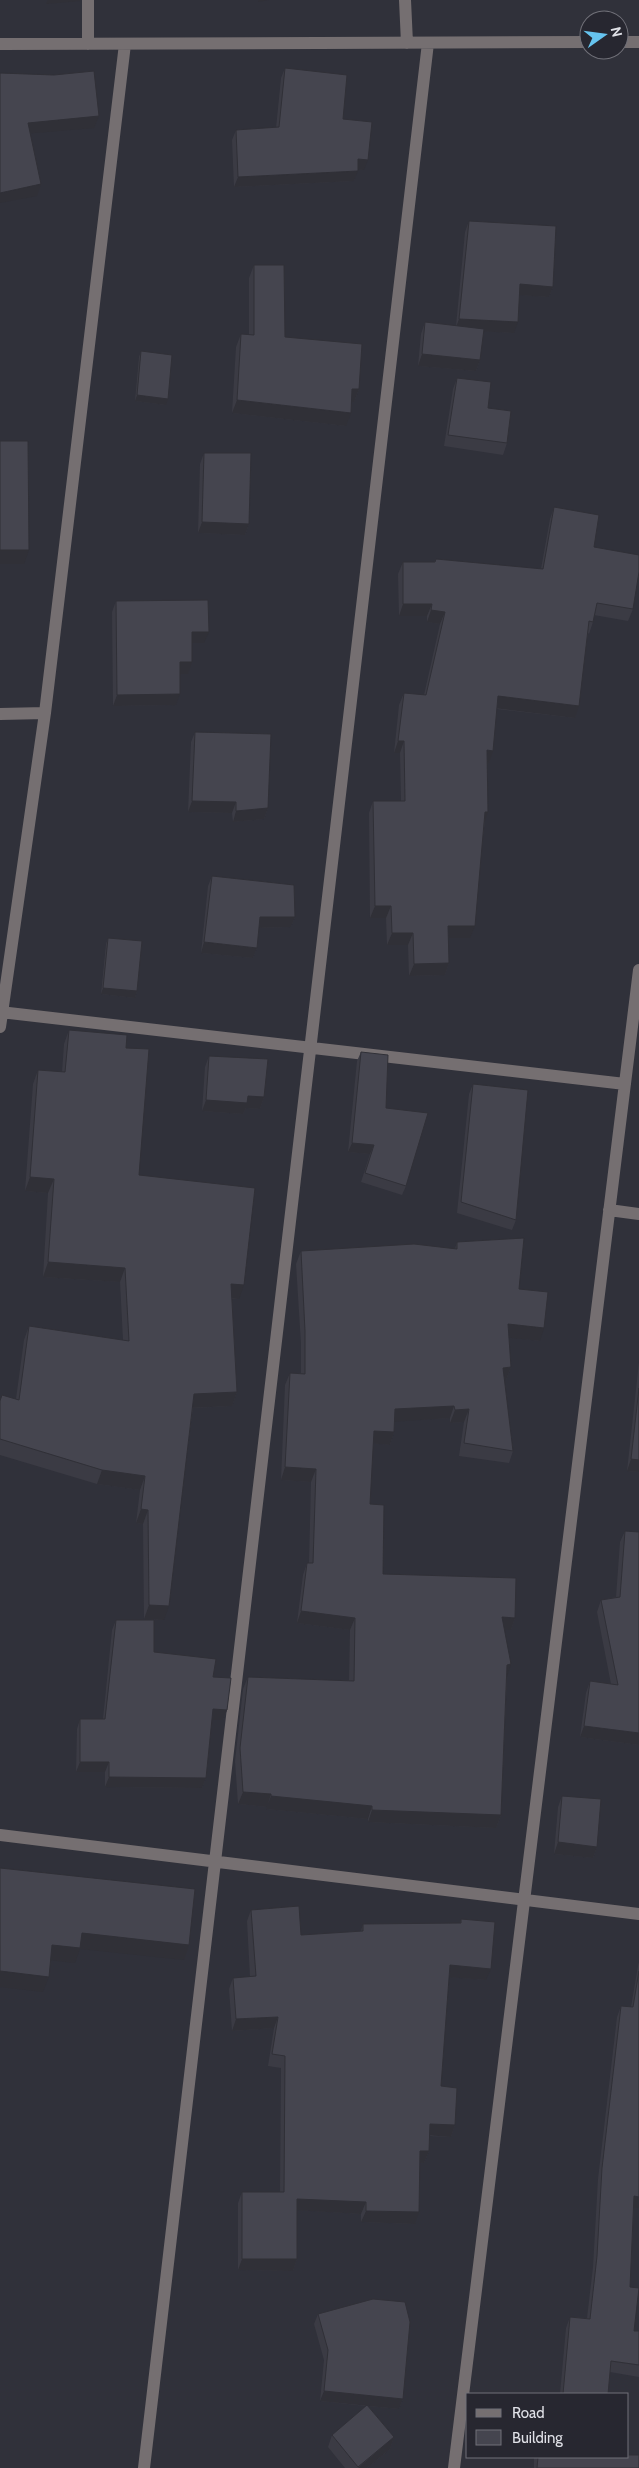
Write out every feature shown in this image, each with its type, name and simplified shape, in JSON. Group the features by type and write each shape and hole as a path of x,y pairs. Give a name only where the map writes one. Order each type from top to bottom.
{"street":[{"path":"88,0 88,44"},
{"path":"405,0 406,42"},
{"path":"144,2468 428,42"},
{"path":"0,44 579,42"},
{"path":"0,1027 44,713 126,44"},
{"path":"0,714 44,713"},
{"path":"454,2468 639,970"},
{"path":"1,1012 625,1084"},
{"path":"609,1210 639,1214"},
{"path":"0,1835 639,1914"}],"building":[{"path":"285,68 347,75 343,119 372,122 368,160 358,159 358,171 238,177 236,130 279,127"},
{"path":"94,71 99,116 28,123 41,184 0,193 0,73 54,75"},
{"path":"469,221 556,226 553,287 520,284 518,322 459,319"},
{"path":"254,265 284,265 285,337 362,344 359,389 352,389 351,413 237,400 241,334 254,335"},
{"path":"425,322 484,329 480,360 422,354"},
{"path":"141,351 172,355 168,399 137,395"},
{"path":"457,378 491,382 488,408 511,411 507,443 448,435"},
{"path":"0,441 28,441 29,550 0,550"},
{"path":"204,453 251,453 249,524 202,522"},
{"path":"554,507 599,515 594,547 639,555 639,572 633,609 597,603 593,622 589,621 579,706 498,696 493,751 487,750 488,812 485,812 475,926 448,926 449,963 414,964 413,933 392,933 391,906 375,906 373,801 405,801 404,741 398,741 404,693 426,695 445,612 431,610 432,604 403,604 403,562 435,562 436,559 543,569"},
{"path":"208,600 209,632 192,632 192,662 180,662 180,694 117,695 116,601"},
{"path":"195,732 271,734 268,808 236,811 236,802 192,801"},
{"path":"212,876 294,885 295,917 260,917 257,948 204,942"},
{"path":"108,938 142,941 137,991 103,988"},
{"path":"69,1030 127,1035 126,1048 149,1049 139,1175 255,1188 244,1285 231,1284 237,1392 194,1394 169,1606 149,1605 148,1510 141,1509 145,1476 102,1470 0,1439 0,1401 2,1395 19,1400 29,1326 129,1341 125,1268 48,1262 54,1179 30,1177 38,1070 65,1072"},
{"path":"361,1052 388,1055 386,1108 428,1113 406,1186 365,1173 374,1145 352,1143"},
{"path":"209,1056 268,1059 264,1097 248,1096 247,1103 206,1100"},
{"path":"473,1084 528,1090 516,1220 461,1202"},
{"path":"524,1238 519,1289 548,1292 544,1328 508,1324 511,1367 503,1368 513,1451 464,1443 469,1409 455,1410 454,1406 395,1409 394,1432 374,1431 370,1504 384,1505 383,1574 516,1578 515,1618 502,1617 511,1664 507,1665 501,1815 372,1810 372,1806 243,1792 240,1748 248,1677 354,1681 355,1618 301,1611 307,1563 313,1563 316,1469 285,1467 290,1373 305,1374 301,1251 414,1244 457,1249 457,1242"},
{"path":"639,1388 639,1460 631,1459"},
{"path":"625,1531 639,1532 639,1733 584,1726 590,1681 618,1685 601,1600 620,1597"},
{"path":"116,1620 154,1620 154,1652 216,1659 213,1677 231,1678 227,1710 213,1709 206,1778 109,1777 109,1762 80,1762 80,1719 105,1719"},
{"path":"562,1796 601,1799 597,1847 558,1842"},
{"path":"0,1868 195,1889 189,1945 82,1933 80,1948 52,1945 49,1977 0,1971"},
{"path":"299,1906 301,1935 363,1931 363,1924 461,1923 461,1919 495,1922 491,1969 450,1965 441,2086 457,2088 455,2125 430,2124 429,2151 420,2151 419,2212 366,2211 366,2202 297,2199 297,2259 242,2259 242,2192 284,2192 285,2056 272,2054 278,2017 236,2019 233,1978 256,1976 251,1910"},
{"path":"639,1971 639,2197 634,2196 630,2287 639,2288 634,2331 639,2331 639,2365 611,2361 608,2393 563,2393 570,2317 590,2319 597,2256 602,2168 621,2006 633,2007"},
{"path":"373,2299 405,2302 410,2322 403,2399 324,2391 328,2350 318,2314"},
{"path":"367,2405 394,2437 358,2467 332,2435"},
{"path":"629,2455 639,2455 639,2468 537,2468 538,2458 629,2458"}]}
